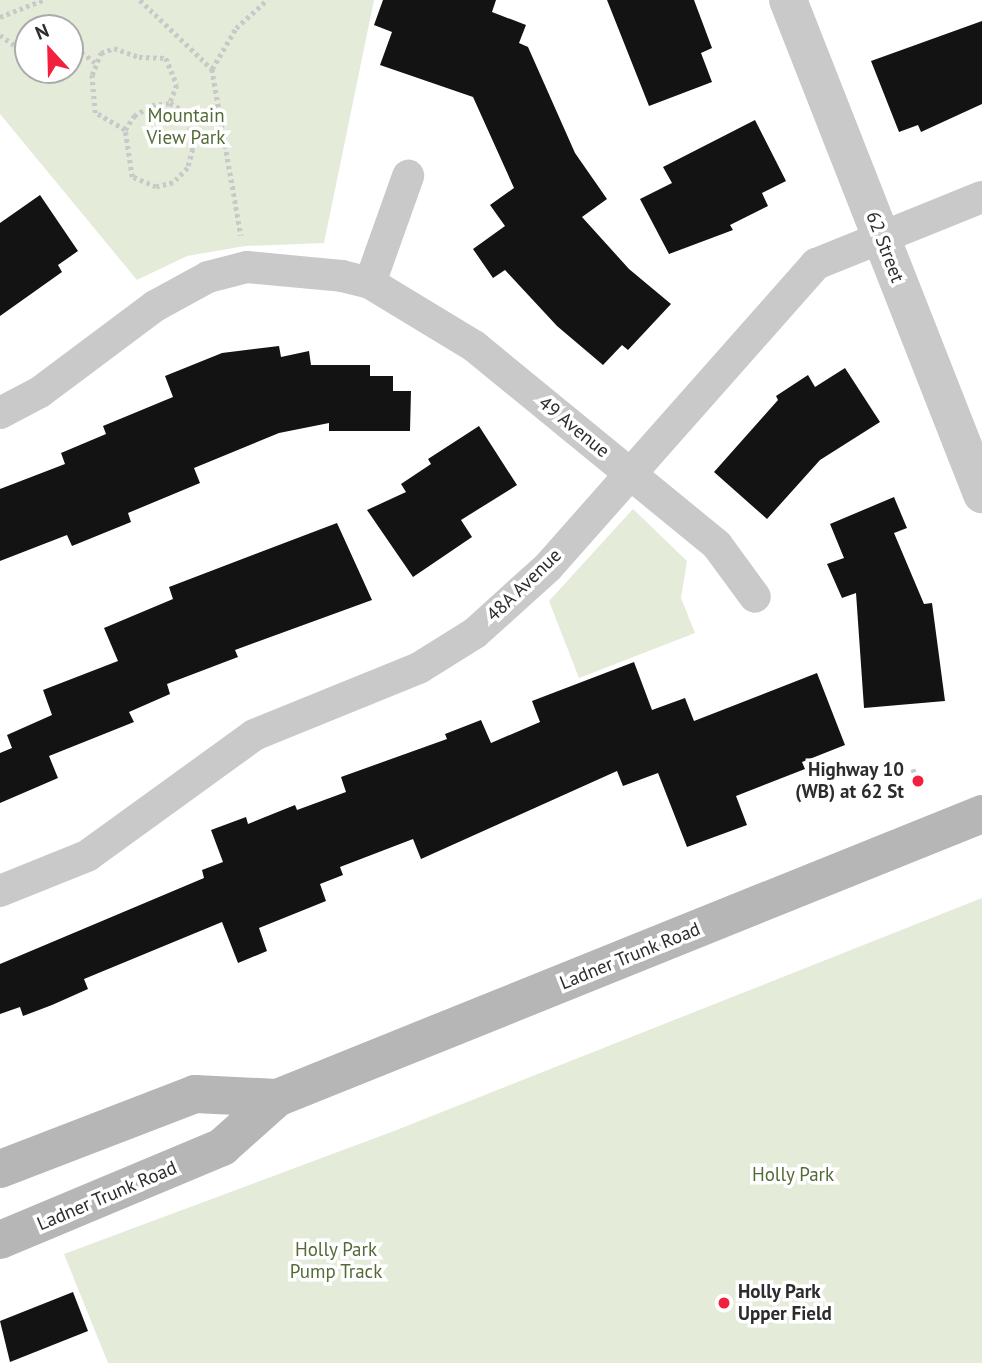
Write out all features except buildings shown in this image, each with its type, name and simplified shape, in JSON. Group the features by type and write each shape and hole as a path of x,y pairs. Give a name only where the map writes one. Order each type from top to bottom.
{"main road":[{"name":"Ladner Trunk Road","path":"0,1240 222,1147 278,1098 982,814"},
{"name":"Ladner Trunk Road","path":"8,1160 195,1094 278,1098"}],"street":[{"name":"62 Street","path":"788,0 982,494"},
{"path":"370,283 408,176"},
{"name":"48A Avenue","path":"0,891 87,856 254,735 419,668 475,633 548,567 628,470 816,264 982,197"},
{"name":"49 Avenue","path":"0,413 40,391 155,306 208,277 247,267 370,283 474,346 628,470 717,545 755,597"}],"path":[{"path":"0,17 43,0"},
{"path":"140,0 212,69 247,267"},
{"path":"212,69 236,28 267,0"},
{"path":"95,62 114,48 139,57 166,58 177,85 170,103"},
{"path":"84,54 95,62"},
{"path":"95,62 95,113 125,130"},
{"path":"170,103 189,120 193,149 188,168 173,183 156,187 132,177 125,130 152,105 170,103"},
{"path":"189,120 219,112"},
{"path":"914,769 918,781"}],"green space":[{"name":"Mountain View Park","path":"0,0 374,0 324,243 245,246 187,256 137,280 0,114"},
{"path":"633,509 687,561 681,598 695,633 579,678 549,601"},
{"name":"Holly Park","path":"982,898 982,1363 108,1363 64,1254 394,1131"}],"place":[{"name":"Highway 10 (WB) at 62 St","path":"918,781"},
{"name":"Holly Park Upper Field","path":"724,1303"}],"park label":[{"name":"Holly Park Pump Track","path":"336,1261"}]}
